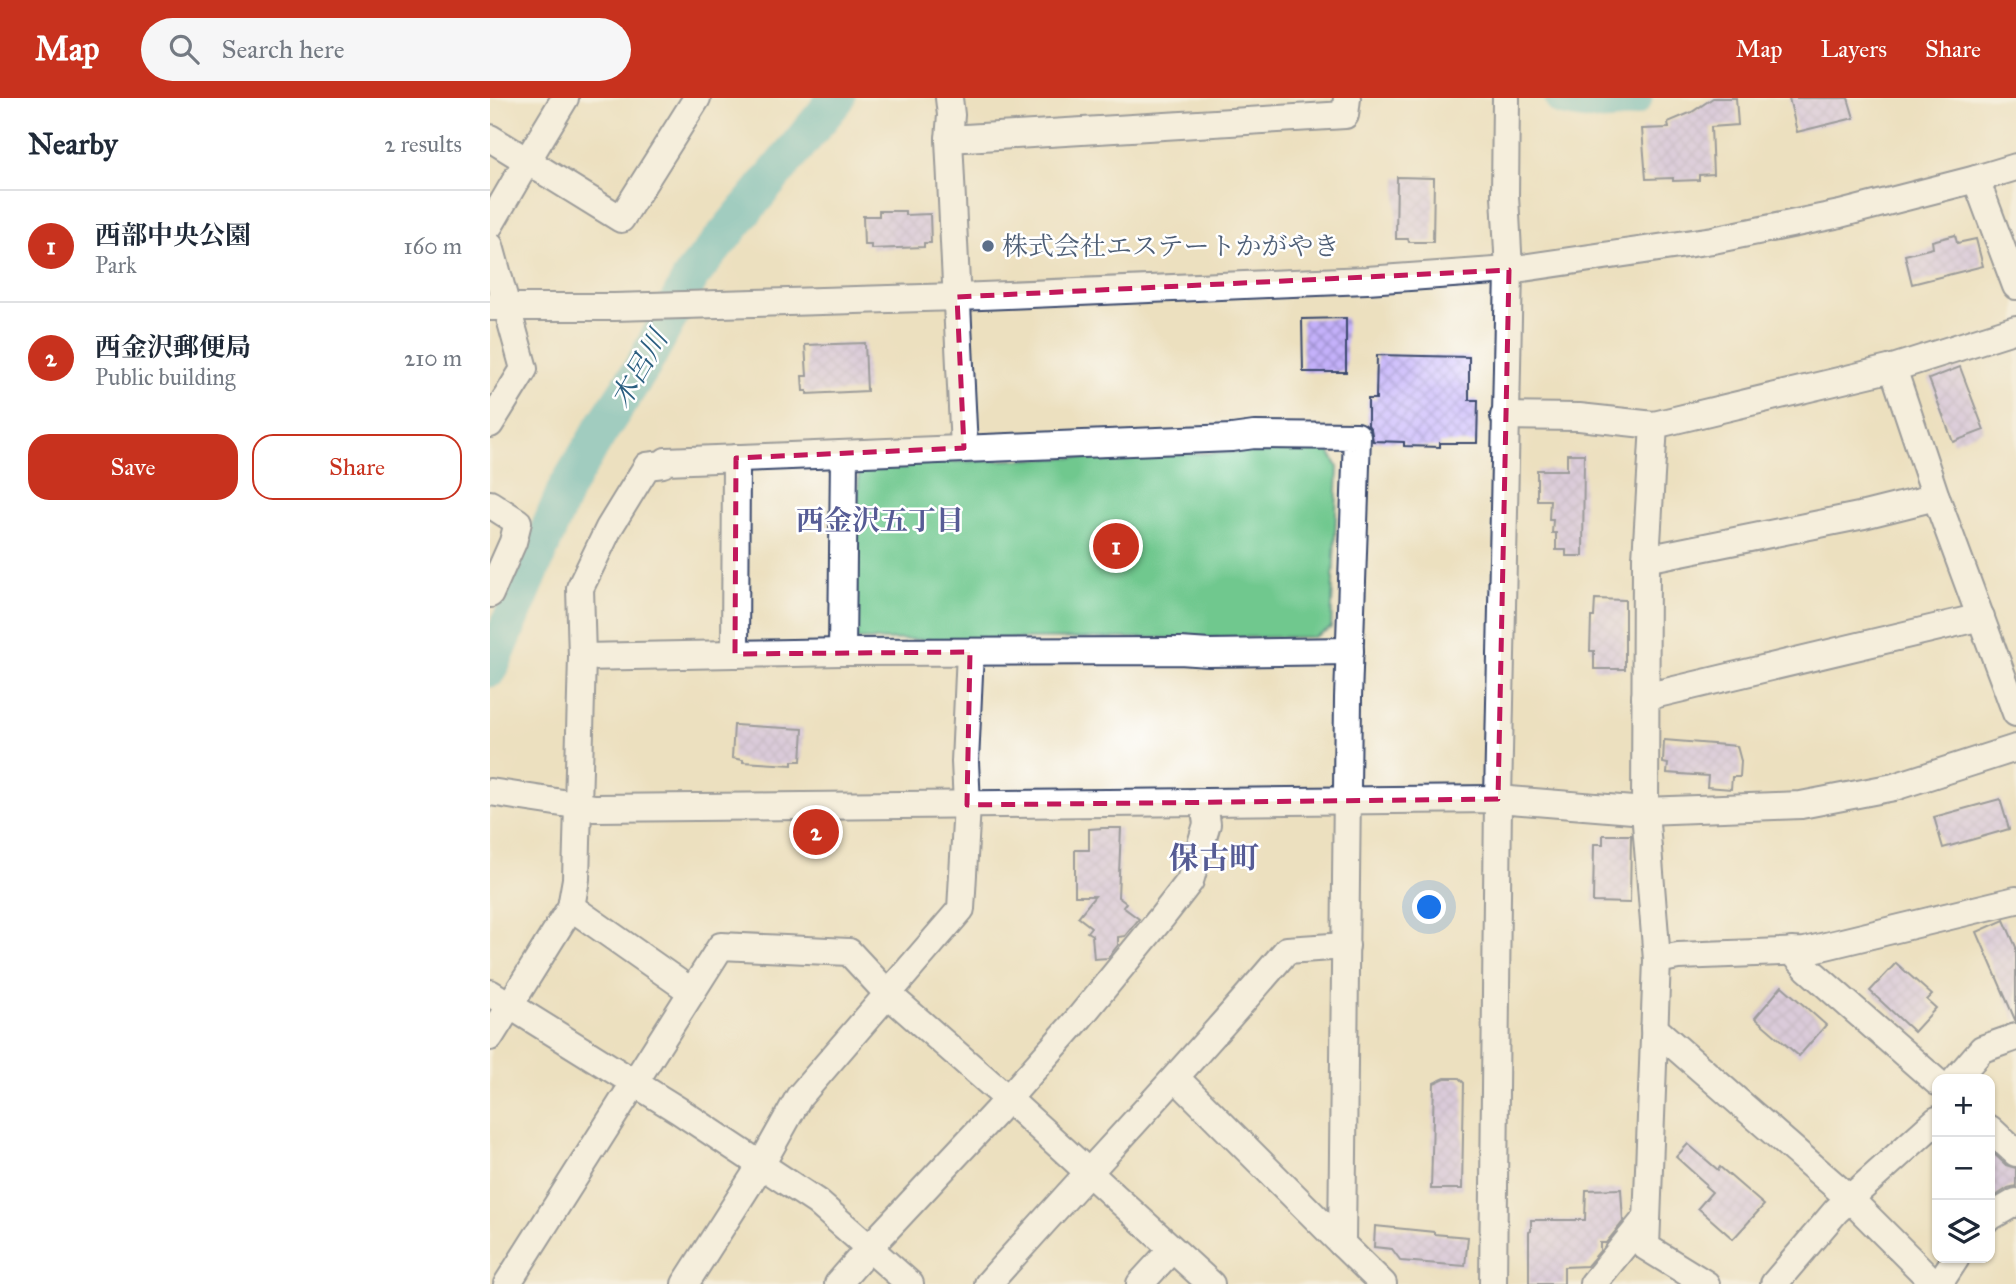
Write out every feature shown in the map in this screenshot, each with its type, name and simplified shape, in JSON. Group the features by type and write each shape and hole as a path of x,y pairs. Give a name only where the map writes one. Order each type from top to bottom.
{"street":[{"path":"490,225 565,98"},
{"path":"490,138 621,219 697,98"},
{"path":"949,98 964,449"},
{"path":"949,139 1345,115 1347,98"},
{"path":"1493,1284 1504,416 1509,270 1505,196 1506,98"},
{"path":"499,307 614,307 957,297 1354,280 1509,270 1713,240 1840,214 2016,167"},
{"path":"1976,179 2016,286"},
{"path":"490,246 499,307 524,369 490,424"},
{"path":"1504,416 1578,416 1654,425 1893,368 2016,329"},
{"path":"1893,368 1936,497 2016,713"},
{"path":"1654,425 1646,559 1645,811 1657,960 1646,1247 1706,1284"},
{"path":"490,1037 500,999 571,907 576,879 582,657 580,589 609,528 648,466 666,461 1218,439 1254,435 1357,436 1347,801 1342,1244"},
{"path":"842,652 844,454"},
{"path":"735,654 736,458"},
{"path":"1646,559 1864,516 1936,497"},
{"path":"490,504 518,522 513,542 490,594"},
{"path":"1645,697 1981,617"},
{"path":"582,657 842,652 1350,651"},
{"path":"685,1284 761,1165 799,1097 961,909 967,805 965,762 970,652"},
{"path":"490,792 608,808 1498,799 1645,811 1801,804 1894,787 2016,748"},
{"path":"838,1284 1080,1017 1190,881 1207,824 1204,803"},
{"path":"1657,960 1678,956 1805,951 2016,900"},
{"path":"571,907 692,992"},
{"path":"507,1284 721,946 849,952 888,995 1211,1284"},
{"path":"988,1284 1176,1078 1287,950 1346,946"},
{"path":"1792,951 1808,969 1932,1078"},
{"path":"500,999 634,1082 817,1202 910,1284"},
{"path":"1654,1028 1850,1199 1937,1284 1952,1263"},
{"path":"1960,1074 1982,1049 2016,1037"},
{"path":"1176,1078 1383,1284"},
{"path":"1774,1284 1836,1211 1932,1125"},
{"path":"1995,1134 2016,1153"},
{"path":"1995,1214 2016,1202"},
{"path":"1594,1284 1647,1217"},
{"path":"1140,1284 1172,1249"}],"highlighted area":[{"path":"1509,270 1498,799 967,805 970,652 735,654 736,458 964,448 957,297"}],"green space":[{"path":"1328,449 1338,467 1331,628 1314,637 854,640 859,465"}],"building":[{"path":"1713,98 1736,98 1738,125 1711,127 1713,174 1699,175 1699,180 1646,179 1642,129 1669,128 1668,122 1692,112"},
{"path":"1789,98 1848,98 1854,118 1797,132"},
{"path":"1397,177 1434,178 1433,242 1396,239"},
{"path":"879,211 905,211 905,215 930,214 931,243 924,243 924,247 871,249 871,245 864,245 863,216 879,216"},
{"path":"1955,235 1957,243 1976,239 1983,266 1912,284 1905,255 1933,248 1932,241"},
{"path":"1346,318 1346,372 1303,372 1302,319"},
{"path":"865,343 867,391 807,394 807,391 803,391 802,376 807,376 805,345"},
{"path":"1377,355 1469,357 1469,400 1478,400 1477,443 1440,443 1440,447 1404,446 1404,442 1373,441 1368,425 1368,399 1376,399"},
{"path":"1960,367 1984,430 1953,442 1929,379"},
{"path":"1567,454 1584,454 1583,556 1566,556 1566,550 1556,550 1556,533 1552,533 1553,520 1549,520 1550,500 1537,500 1537,470 1567,470"},
{"path":"1595,599 1625,600 1625,669 1594,669 1594,651 1590,651 1591,617 1594,617"},
{"path":"734,725 803,729 801,761 792,761 792,765 743,762 732,758"},
{"path":"1664,740 1737,746 1741,761 1740,777 1732,777 1731,789 1707,787 1708,776 1667,773 1668,764 1663,763"},
{"path":"2000,799 2009,829 1943,848 1934,817"},
{"path":"1121,828 1118,897 1126,903 1123,907 1139,919 1125,936 1118,937 1118,945 1108,958 1094,959 1092,935 1087,932 1091,927 1078,917 1095,896 1075,896 1075,850 1089,850 1089,829"},
{"path":"1603,835 1631,835 1630,903 1593,902 1594,844 1603,844"},
{"path":"2004,920 2016,947 2016,1022 1977,932"},
{"path":"1896,963 1932,995 1927,1000 1936,1008 1914,1032 1870,991"},
{"path":"1782,986 1826,1025 1799,1056 1755,1018"},
{"path":"1445,1078 1459,1078 1464,1083 1462,1189 1431,1189 1434,1083"},
{"path":"1688,1144 1764,1205 1733,1239 1698,1208 1712,1192 1676,1157"},
{"path":"1995,1155 2006,1165 2016,1168 2016,1186 1995,1196"},
{"path":"1621,1189 1623,1222 1606,1243 1600,1243 1600,1251 1587,1266 1564,1267 1564,1284 1529,1284 1531,1220 1585,1220 1586,1190"},
{"path":"1375,1226 1468,1237 1465,1266 1401,1261 1392,1249 1374,1247"}],"waterway":[{"name":"木呂川","path":"490,669 566,488 643,366 692,275 837,98"},
{"name":"木呂川","path":"1563,98 1599,103 1634,98"}],"place":[{"name":"株式会社エステートかがやき","path":"988,246"},
{"name":"西部中央公園","path":"1116,546"},
{"name":"西金沢郵便局","path":"816,832"}],"district":[{"name":"西金沢五丁目","path":"880,520"},
{"name":"保古町","path":"1214,858"}]}
